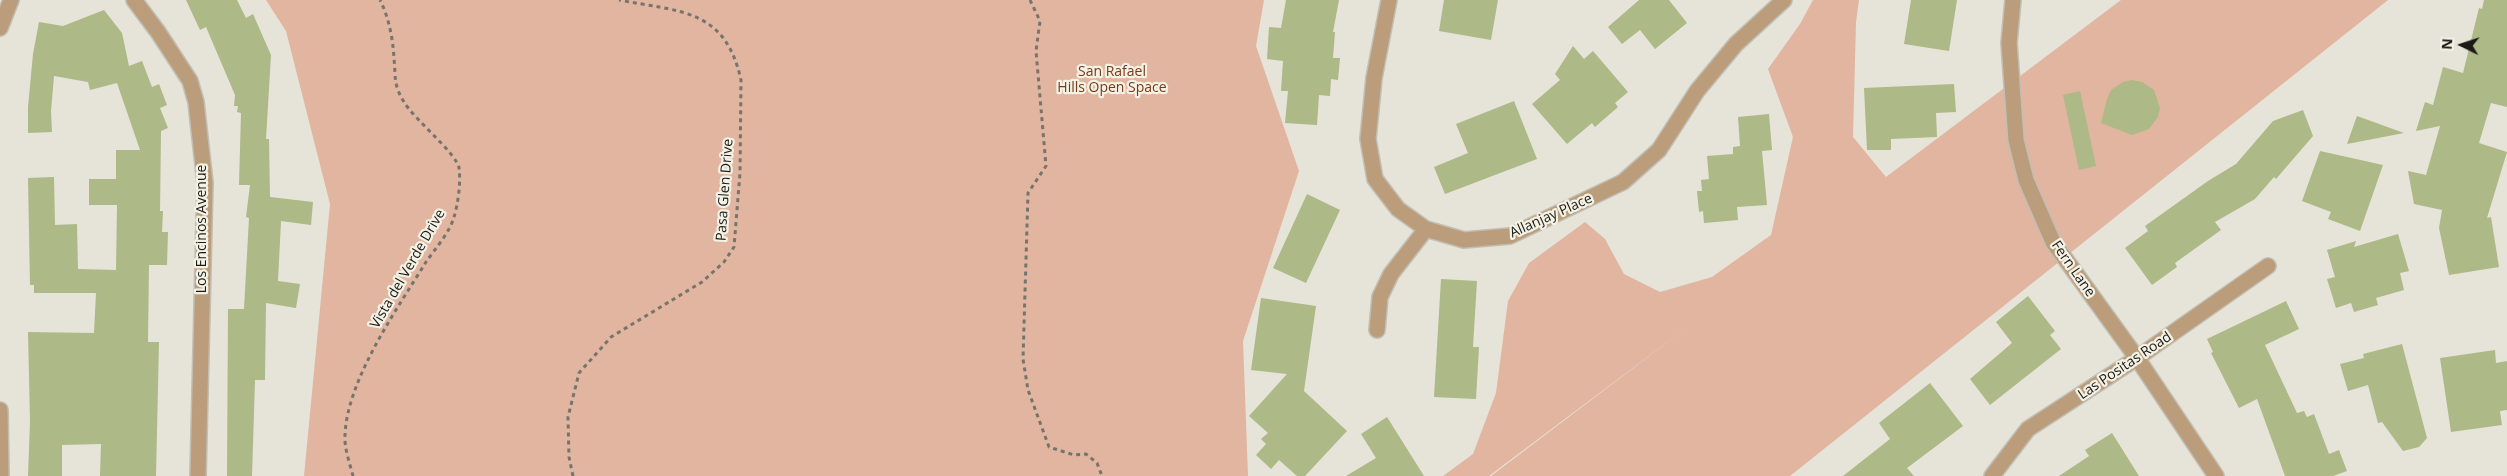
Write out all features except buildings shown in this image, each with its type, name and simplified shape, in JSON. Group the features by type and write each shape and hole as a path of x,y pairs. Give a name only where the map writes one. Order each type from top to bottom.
{"street":[{"path":"0,28 11,0"},
{"name":"Los Encinos Avenue","path":"134,0 158,32 190,81 198,110 205,182 198,476"},
{"name":"Allanjay Place","path":"1389,0 1374,78 1368,139 1375,179 1398,209 1426,229 1464,240 1510,236 1623,182 1659,150 1697,90 1736,44 1784,0"},
{"name":"Fern Lane","path":"2013,0 2009,43 2016,140 2026,180 2053,242 2137,358 2216,476"},
{"path":"1376,330 1380,297 1390,274 1426,229"},
{"name":"Las Positas Road","path":"1992,476 2028,429 2137,358 2268,266"},
{"path":"0,410 1,476"}],"path":[{"name":"Vista del Verde Drive","path":"353,476 344,437 348,412 357,384 396,310 454,218 459,166 449,151 425,128 409,109 394,81 394,59 388,23 380,0"},
{"name":"Pasa Glen Drive","path":"573,476 569,457 568,418 579,373 611,337 702,282 724,262 734,247 737,222 741,80 736,58 730,45 713,26 694,15 619,0"},
{"path":"1030,0 1040,21 1036,51 1046,166 1028,193 1023,359 1028,390 1049,447 1074,455 1086,454 1097,463 1102,476"}],"green space":[{"name":"San Rafael Hills Open Space","path":"266,0 1264,0 1256,46 1299,171 1243,341 1248,476 304,476 330,204 286,31"},
{"path":"1813,0 1859,0 1856,22 1853,137 1886,177 2121,0 2388,0 1790,476 1491,476 1690,325 1489,476 1443,476 1473,454 1496,393 1508,301 1529,263 1585,222 1605,239 1624,274 1660,292 1712,277 1771,235 1793,137 1768,69 1800,24"}]}
